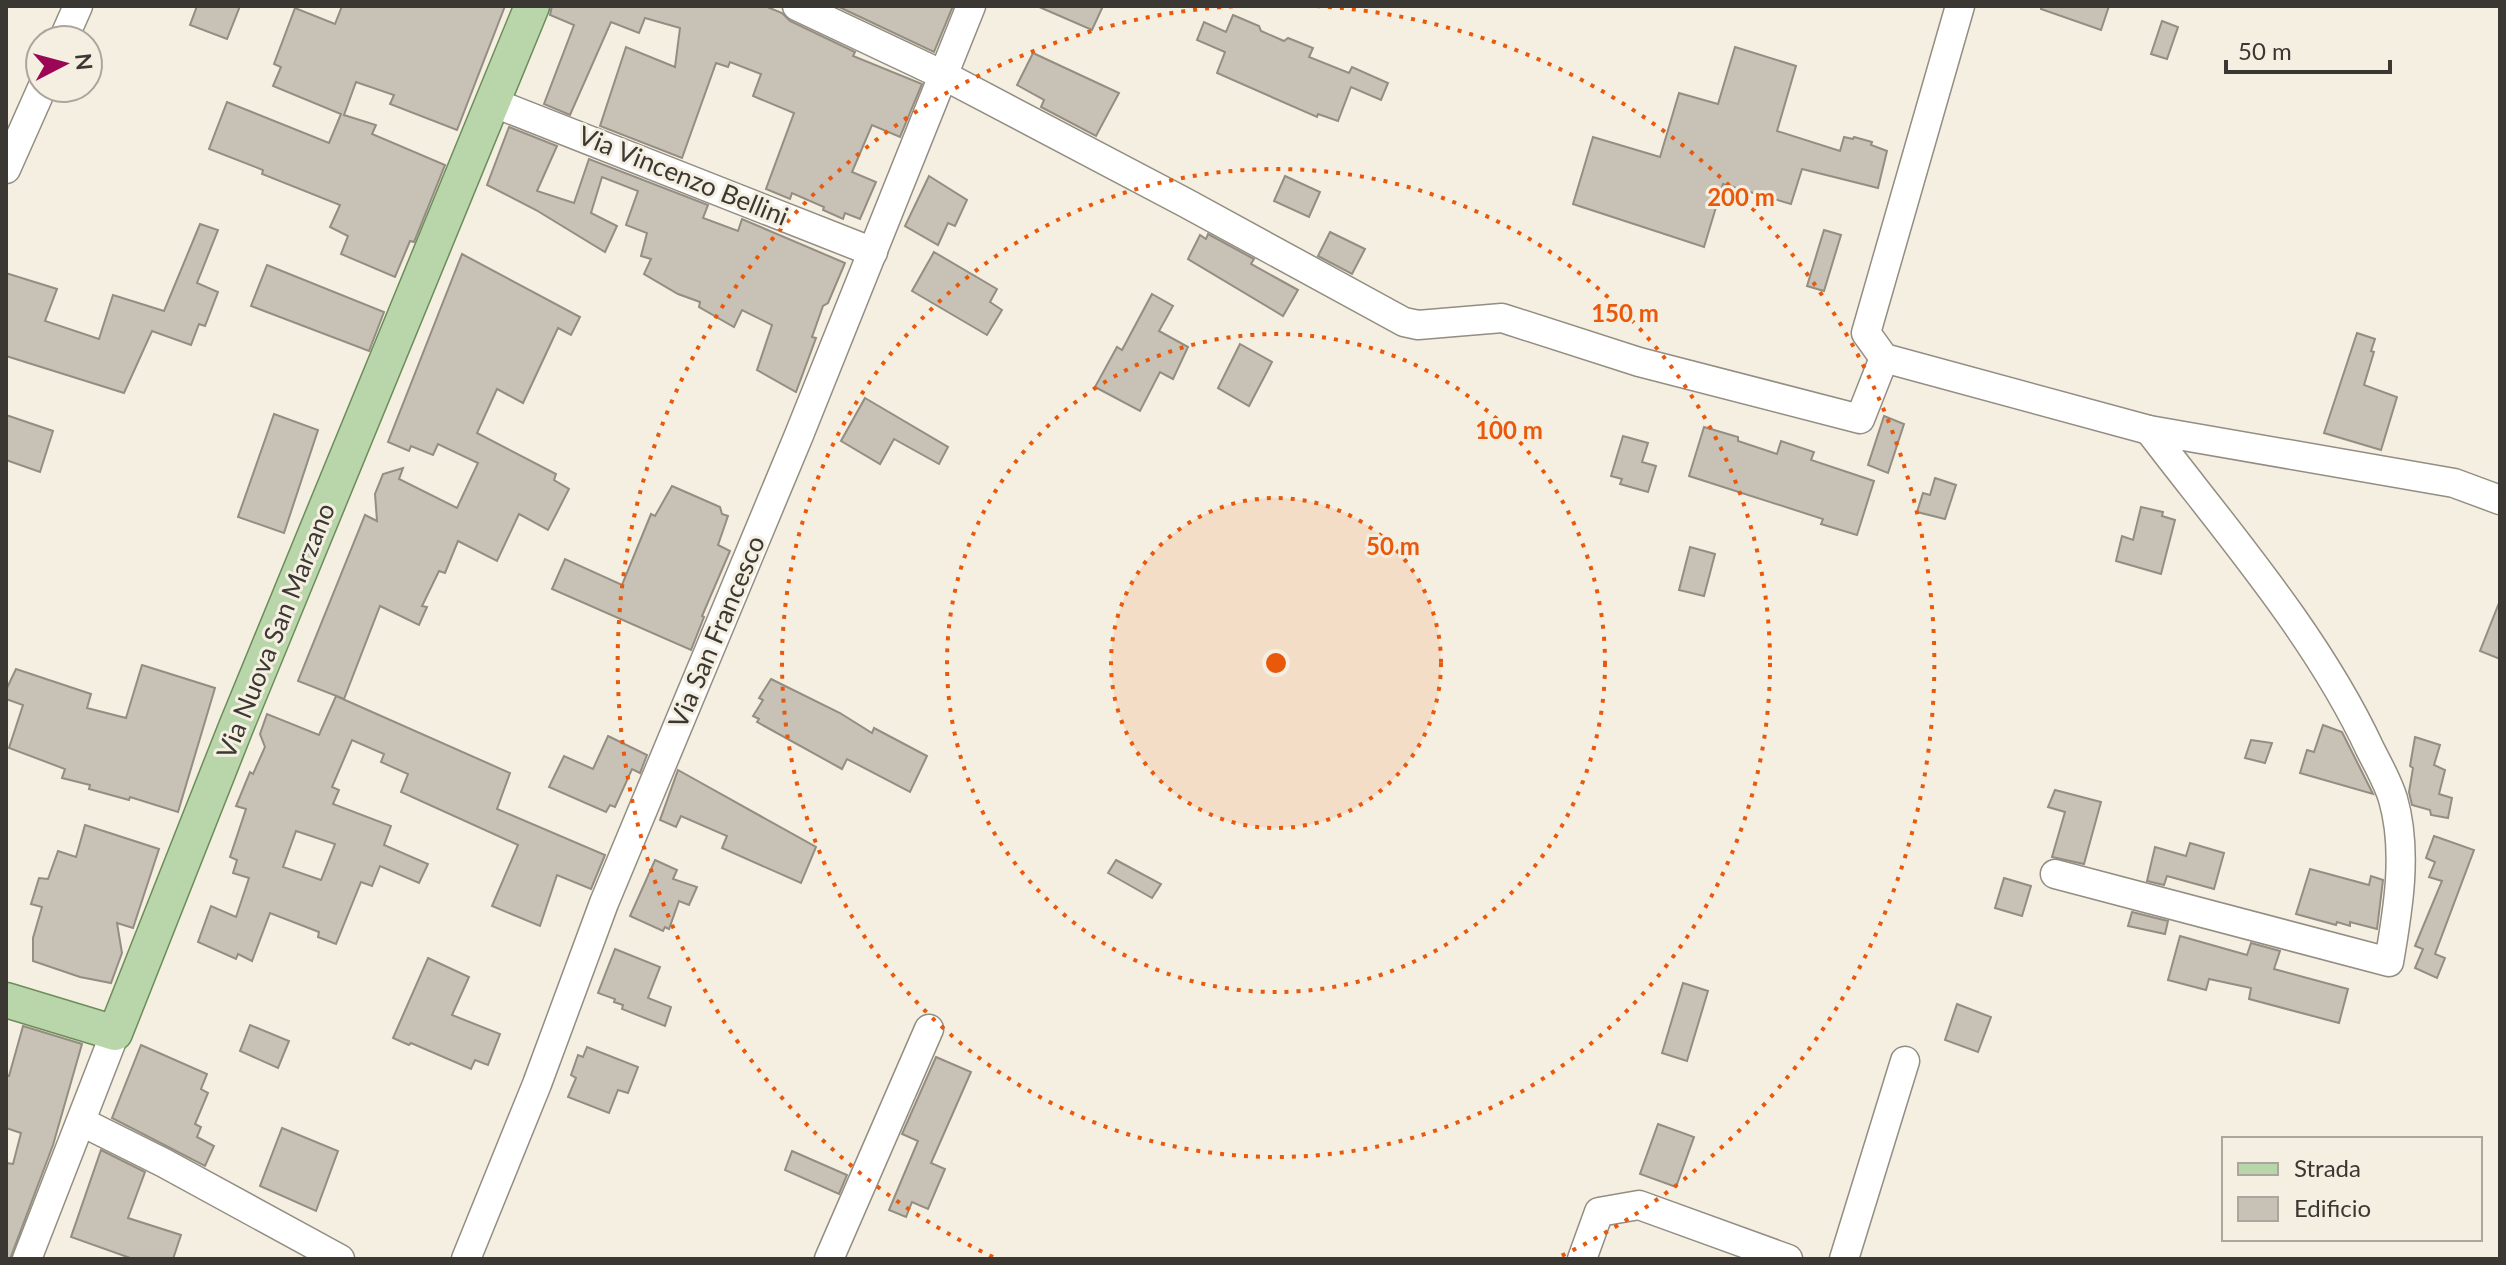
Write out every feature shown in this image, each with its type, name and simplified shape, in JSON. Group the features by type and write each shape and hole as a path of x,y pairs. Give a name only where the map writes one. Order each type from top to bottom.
{"main road":[{"name":"Via Nuova San Marzano","path":"115,1033 236,727 532,6"},
{"path":"6,1000 115,1033"}],"street":[{"path":"797,6 943,75 1404,322 1418,325 1502,318 1639,362 1860,419 1884,358"},
{"name":"Via San Francesco","path":"466,1259 537,1084 604,903 873,252 971,6"},
{"path":"1960,6 1866,333 1884,358 2149,430 2454,483 2500,500"},
{"name":"Via Vincenzo Bellini","path":"492,102 873,252"},
{"path":"6,169 35,104"},
{"path":"2055,874 2389,962 2399,893 2400,833 2393,797 2354,715 2304,634 2149,430"},
{"path":"829,1259 929,1029"},
{"name":"Via Nuova San Marzano","path":"27,1259 115,1033"},
{"path":"1844,1259 1905,1061"},
{"path":"82,1122 178,1170 340,1259"},
{"path":"1582,1259 1599,1212 1639,1205 1788,1259"}],"building":[{"path":"197,6 240,6 227,39 190,25"},
{"path":"342,6 505,6 457,130 390,104 394,95 356,82 344,115 376,125 372,134 445,165 414,242 410,241 395,277 341,254 348,236 330,227 340,205 209,149 227,102 329,143 341,114 273,86 281,67 274,64 295,8 335,24"},
{"path":"552,6 765,6 855,52 853,56 922,84 900,137 872,125 852,172 876,182 860,219 845,213 843,219 792,193 790,199 766,189 794,113 753,96 761,74 730,62 728,67 716,63 682,158 600,126 626,47 675,67 680,28 645,18 639,33 611,22 570,115 544,104 574,25 550,15"},
{"path":"837,6 953,6 934,52"},
{"path":"1037,6 1103,6 1092,30"},
{"path":"2041,6 2109,6 2101,30 2041,9"},
{"path":"1233,15 1284,41 1288,38 1313,48 1309,57 1349,73 1352,67 1388,83 1381,100 1351,87 1338,121 1318,114 1317,117 1217,73 1225,52 1197,40 1204,22 1226,32"},
{"path":"2162,21 2178,27 2167,59 2151,54"},
{"path":"1735,47 1796,66 1777,131 1840,151 1844,137 1854,137 1872,142 1871,145 1887,151 1878,188 1802,169 1791,204 1723,184 1704,247 1573,204 1593,137 1660,157 1679,93 1718,104"},
{"path":"1033,53 1119,93 1096,136 1041,107 1044,100 1017,85"},
{"path":"509,127 557,146 537,191 574,203 589,159 708,205 703,218 738,231 742,219 845,263 828,303 823,306 812,337 816,338 796,392 757,370 772,325 742,310 734,327 699,307 700,302 678,294 644,274 651,259 641,256 647,233 626,225 638,191 602,177 591,213 617,226 605,252 536,210 487,185"},
{"path":"929,176 967,200 955,226 948,223 938,245 905,226"},
{"path":"1285,176 1320,192 1309,217 1274,201"},
{"path":"200,224 218,230 197,283 218,292 205,326 199,324 191,345 152,331 124,393 6,356 6,273 57,289 45,321 99,339 113,295 164,311"},
{"path":"1824,230 1841,235 1824,291 1807,286"},
{"path":"1330,232 1365,249 1352,274 1318,256"},
{"path":"1208,234 1254,259 1251,264 1298,290 1283,316 1188,259 1200,235 1206,239"},
{"path":"934,252 997,289 990,302 1002,310 987,335 912,291"},
{"path":"462,254 580,317 571,335 558,328 523,403 497,389 477,433 556,474 554,480 569,489 548,530 519,514 497,561 458,541 445,573 439,571 422,606 427,607 419,625 380,606 344,699 298,681 365,515 377,521 375,494 383,474 403,468 399,479 457,508 478,463 438,444 433,455 411,446 409,451 388,442"},
{"path":"267,265 384,312 369,351 251,306"},
{"path":"1152,294 1173,306 1159,331 1188,347 1173,379 1160,372 1140,411 1095,387 1117,347 1122,350"},
{"path":"2357,333 2375,339 2364,385 2397,397 2381,450 2324,433"},
{"path":"1240,344 1272,362 1249,406 1218,388"},
{"path":"865,398 948,447 939,464 894,439 880,464 841,441"},
{"path":"274,414 318,430 284,533 238,517"},
{"path":"6,415 53,431 40,472 6,460"},
{"path":"1884,416 1904,424 1888,473 1868,465"},
{"path":"1704,427 1738,437 1738,441 1777,454 1781,441 1814,452 1811,460 1874,481 1857,535 1821,524 1823,519 1689,476"},
{"path":"1623,436 1648,443 1642,462 1656,466 1648,492 1620,484 1622,479 1611,476"},
{"path":"1935,478 1956,485 1945,519 1917,512 1923,493 1930,495"},
{"path":"672,486 720,507 722,514 728,516 718,545 730,551 691,650 552,589 565,559 622,585 651,514 655,516"},
{"path":"2141,507 2163,512 2162,516 2175,520 2161,574 2116,561 2122,536 2133,540"},
{"path":"1690,547 1715,554 1704,596 1679,590"},
{"path":"2500,603 2500,659 2480,651"},
{"path":"142,665 215,688 178,812 130,797 129,800 89,789 90,785 62,778 65,769 9,748 23,705 6,699 6,690 16,669 91,694 87,708 126,718"},
{"path":"771,679 840,713 872,733 874,728 927,756 910,792 847,759 842,769 757,722 759,719 753,716 763,700 759,698"},
{"path":"336,696 510,773 497,809 605,855 591,889 557,875 540,926 492,906 518,845 401,792 408,774 381,762 384,754 352,740 332,787 339,790 333,804 391,826 384,845 428,864 419,883 380,866 372,886 361,882 336,944 318,937 319,932 270,913 252,961 238,954 236,959 198,942 211,906 236,917 249,878 233,873 237,860 230,857 246,809 236,806 250,772 253,774 265,747 260,734 267,714 319,735","holes":["296,831 335,844 321,880 283,867"]},
{"path":"2323,725 2342,732 2373,794 2300,773 2307,750 2314,752"},
{"path":"608,736 647,755 640,773 632,769 615,807 610,805 606,812 549,787 564,756 593,769"},
{"path":"2415,737 2440,745 2434,765 2445,770 2439,794 2452,798 2448,818 2431,815 2430,810 2412,805 2409,792 2413,768 2410,766"},
{"path":"2251,740 2272,743 2265,763 2245,758"},
{"path":"678,770 816,847 801,883 722,848 727,836 681,816 676,827 660,820"},
{"path":"2055,790 2101,802 2084,864 2052,857 2065,812 2048,807"},
{"path":"85,825 159,849 133,928 117,923 122,953 111,983 80,977 33,961 33,938 42,907 31,904 39,878 48,879 58,851 76,857"},
{"path":"2434,836 2474,850 2435,954 2445,958 2437,978 2415,968 2423,949 2415,946 2442,881 2429,877 2435,862 2426,858"},
{"path":"2190,843 2224,853 2214,889 2167,876 2164,885 2147,881 2155,847 2186,856"},
{"path":"655,860 677,870 673,879 697,887 689,905 679,901 669,929 665,927 663,931 630,916"},
{"path":"1116,860 1161,884 1152,898 1108,873"},
{"path":"2310,869 2369,885 2371,876 2383,880 2377,929 2350,922 2350,926 2337,922 2336,925 2296,914"},
{"path":"2004,878 2031,886 2022,916 1995,908"},
{"path":"2132,912 2168,921 2165,934 2128,926"},
{"path":"2180,936 2247,955 2251,943 2280,951 2274,969 2348,989 2339,1023 2249,999 2251,988 2209,979 2206,990 2168,980"},
{"path":"615,949 660,967 648,998 671,1007 665,1026 622,1009 623,1005 614,1002 615,999 598,993"},
{"path":"428,958 469,977 452,1015 500,1034 488,1065 475,1060 471,1069 393,1038"},
{"path":"1683,983 1708,991 1687,1061 1662,1053"},
{"path":"1957,1004 1991,1017 1978,1052 1945,1040"},
{"path":"250,1025 289,1041 278,1068 240,1051"},
{"path":"23,1026 82,1044 53,1145 10,1259 6,1259 6,1163 13,1164 21,1133 6,1128 6,1075 9,1076"},
{"path":"141,1045 207,1074 201,1089 208,1093 195,1124 201,1127 197,1137 214,1146 205,1166 112,1118"},
{"path":"587,1047 638,1067 628,1093 618,1090 609,1113 568,1097 576,1078 571,1075 578,1055 583,1057"},
{"path":"936,1057 971,1072 931,1163 945,1169 928,1209 912,1202 906,1217 889,1210 918,1141 902,1134"},
{"path":"1658,1124 1694,1137 1676,1187 1640,1174"},
{"path":"282,1128 338,1151 316,1211 260,1186"},
{"path":"101,1150 145,1172 128,1218 181,1235 173,1259 133,1259 71,1237"},
{"path":"792,1151 847,1175 839,1194 785,1170"}]}
